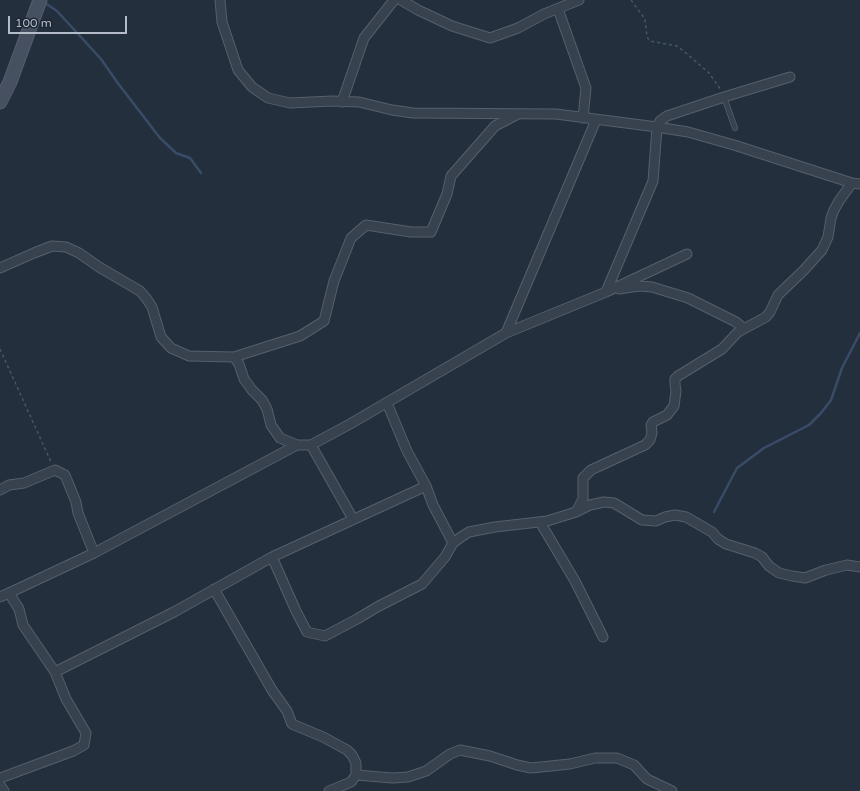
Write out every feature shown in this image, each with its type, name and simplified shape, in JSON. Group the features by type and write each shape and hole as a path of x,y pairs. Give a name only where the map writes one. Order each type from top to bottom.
{"street":[{"path":"0,102 10,82 40,0"},
{"path":"220,0 222,22 238,70 252,87 268,98 290,103 359,102 392,110 413,113 556,114 656,127 703,136 856,184 839,200 831,218 828,237 822,250 778,296 766,317 743,328 722,349 682,373 675,379 676,391 674,406 667,415 653,422 651,425 652,433 650,440 645,445 591,470 583,478 583,500 576,512"},
{"path":"342,102 364,38 394,0"},
{"path":"401,0 452,26 490,38 518,28 559,5 579,0"},
{"path":"559,5 586,88 583,118"},
{"path":"606,292 653,181 656,127 660,121 667,116 724,96 790,77"},
{"path":"0,268 52,246 66,247 79,253 98,267 140,291 152,308 161,337 171,348 189,356 234,357 300,336 324,321 334,282 351,238 366,225 411,232 431,232 447,194 451,176 495,126 520,113"},
{"path":"506,333 596,120"},
{"path":"0,598 94,553 297,445 311,444 350,424 506,333 606,292 687,254"},
{"path":"606,292 639,286 652,287 688,298 707,306 736,322 743,328"},
{"path":"234,357 239,364 244,379 262,400 272,425 280,438 297,445"},
{"path":"387,403 407,451 426,486 433,505 453,543"},
{"path":"311,444 353,520"},
{"path":"0,490 9,486 24,483 55,470 65,475 94,553"},
{"path":"55,672 174,612 272,557 426,486"},
{"path":"272,557 307,632 325,636 422,584 445,557 453,543 469,532 559,518 590,505 604,502 614,503 642,520 656,521 675,515 686,517 712,532 718,539 726,544 755,553 762,557 769,566 779,573 805,578 826,570 846,566 860,567"},
{"path":"540,522 575,581 603,637"},
{"path":"214,589 272,690 288,711 292,724 347,750 352,755 356,763 356,776 351,782 329,791"},
{"path":"0,778 73,751 84,745 86,733 66,699 55,672 23,625 19,609 9,593"},
{"path":"356,776 393,778 408,777 426,771 450,754 460,750 490,756 531,768 570,764 595,758 617,758 634,765 647,779 672,791"},
{"path":"0,785 4,791"}],"lane":[{"path":"724,96 735,128"}],"path":[{"path":"631,0 644,19 647,37 650,41 677,46 709,73 717,83 724,96"},
{"path":"0,349 55,470"}],"waterway":[{"path":"45,3 57,11 101,59 160,138 176,153 190,158 201,173"},
{"path":"714,512 737,468 764,448 809,425 821,413 831,400 842,368 860,333"}]}
